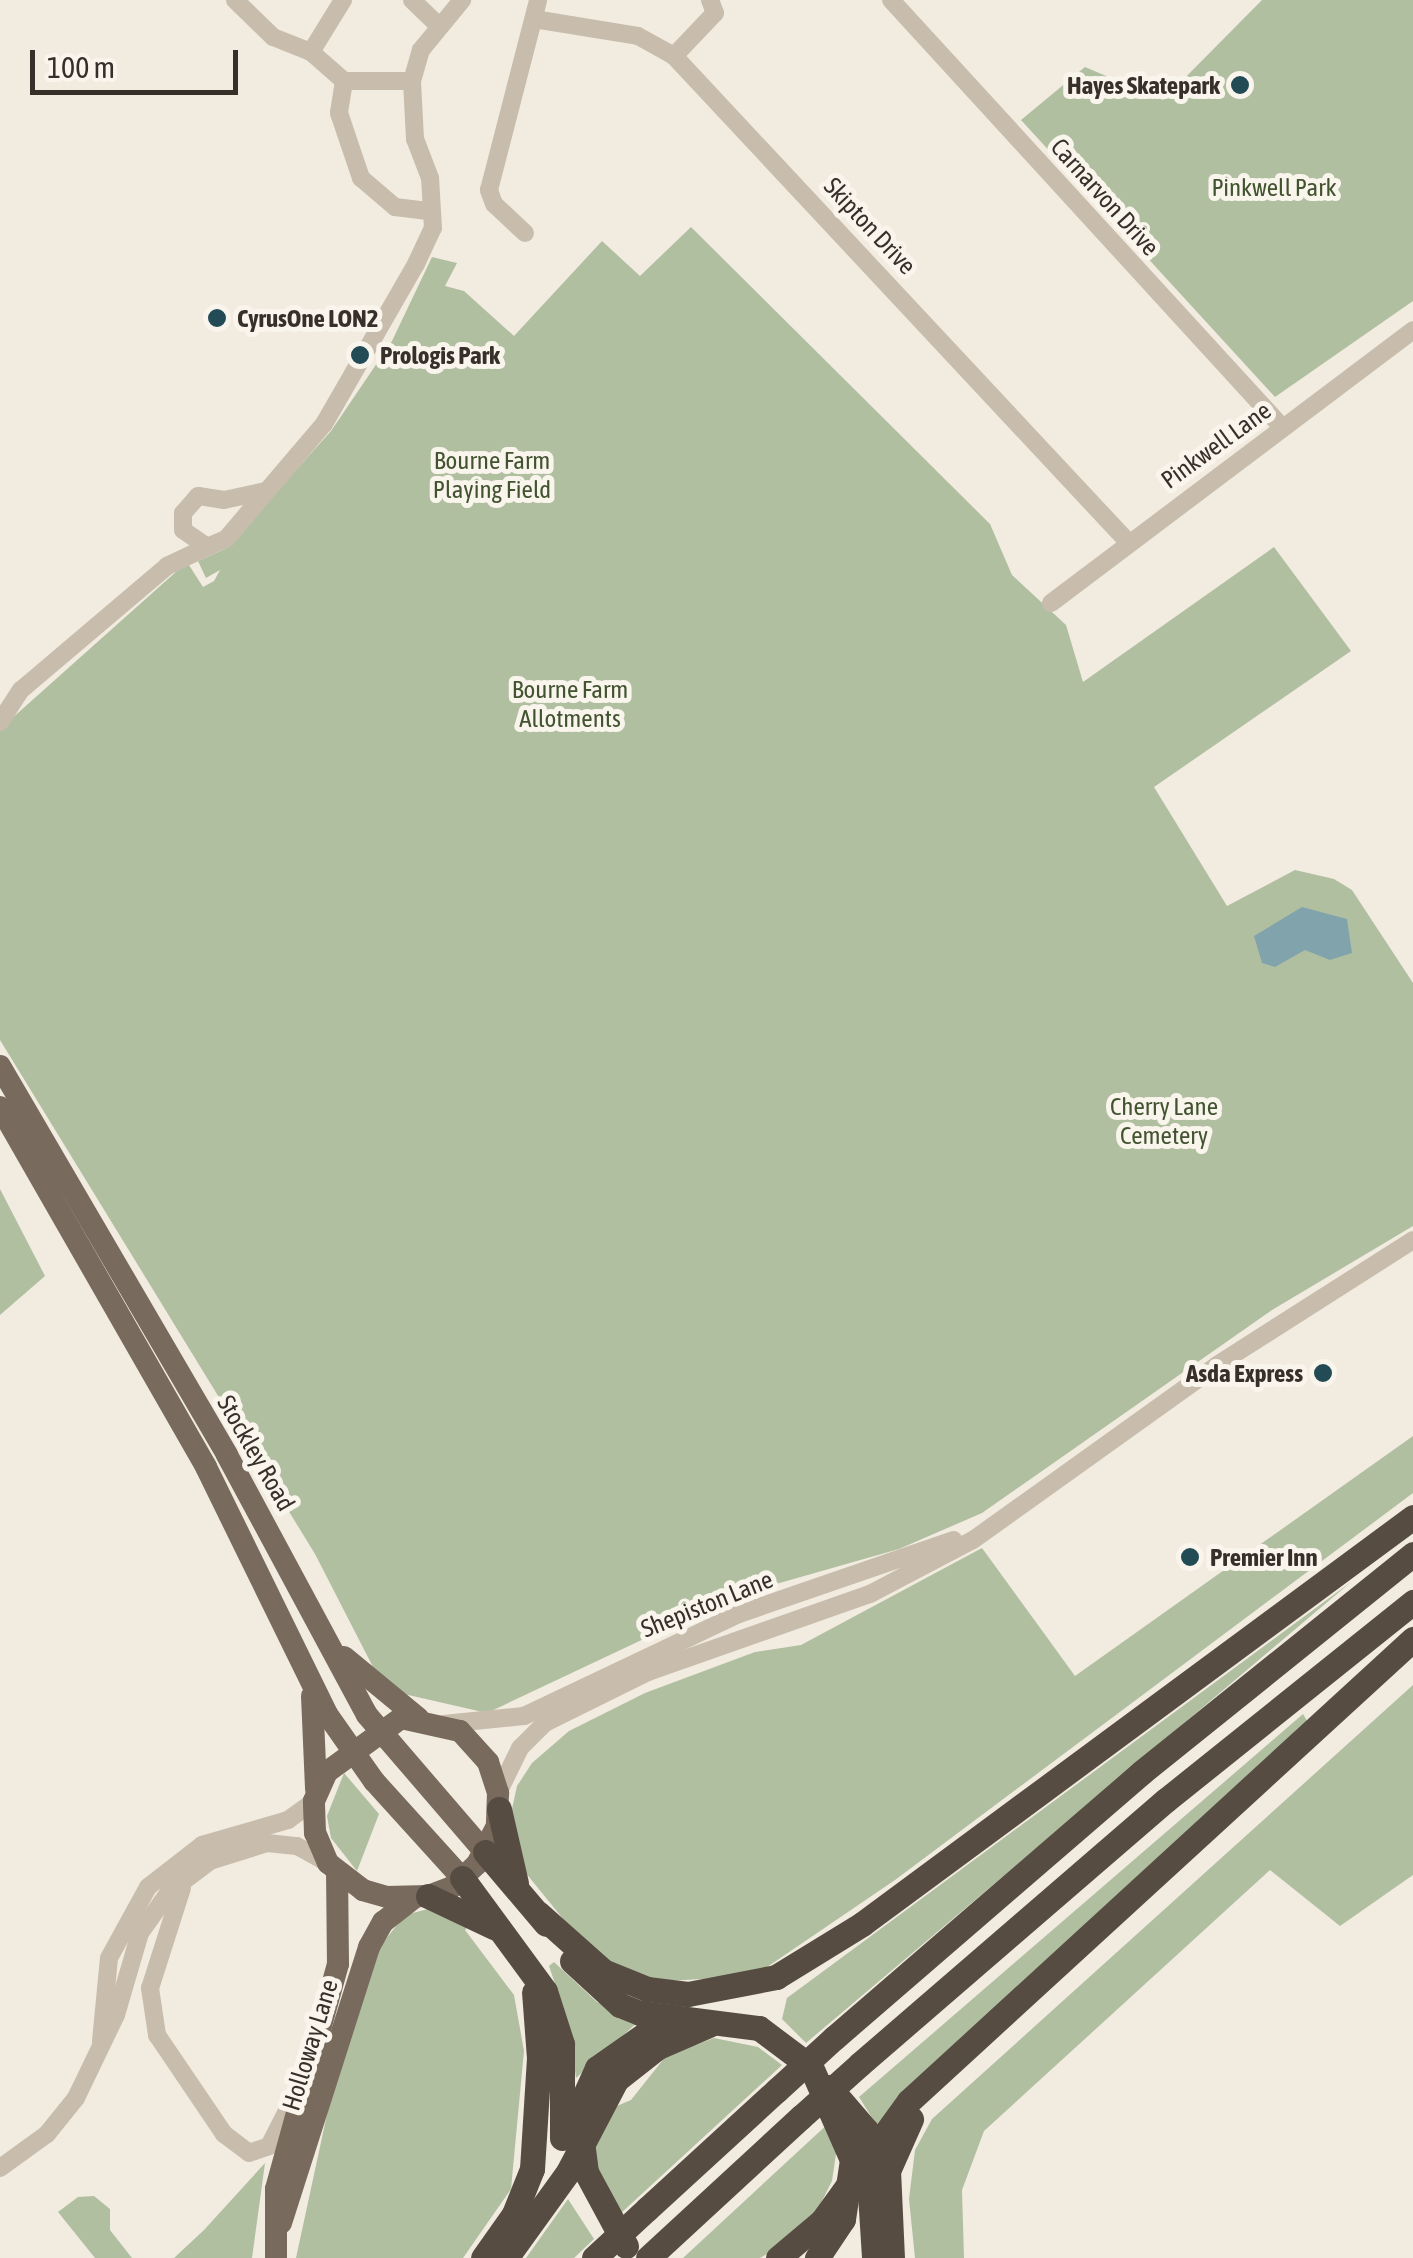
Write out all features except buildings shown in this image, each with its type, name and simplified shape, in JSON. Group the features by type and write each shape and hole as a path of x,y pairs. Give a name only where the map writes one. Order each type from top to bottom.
{"highway":[{"path":"538,1913 618,1980 688,1994 776,1977 862,1924 1413,1518"},
{"path":"594,2258 834,2038 1142,1772 1413,1554"},
{"path":"862,1924 826,1963 780,1991 667,2018 613,2053 586,2084 578,2110 574,2161 584,2208 637,2254 674,2233 860,2064 1166,1800 1413,1602"},
{"path":"778,2258 822,2221 908,2101 1413,1639"},
{"path":"498,1801 517,1888"},
{"path":"485,1852 605,1996 640,2014 770,2032 858,2115 870,2152 874,2258"},
{"path":"462,1878 532,1970 562,2044 562,2140 574,2161"},
{"path":"422,1896 511,1938"},
{"path":"483,2258 514,2214 532,2169 539,2058 532,1970"},
{"path":"506,2258 574,2161 598,2106 626,2070 687,2032 716,2024"},
{"path":"892,2258 891,2156 907,2122 969,2049"},
{"path":"817,2077 843,2128 852,2177 843,2219 817,2258"}],"main road":[{"name":"Stockley Road","path":"0,1066 378,1729 485,1852"},
{"name":"Stockley Road","path":"0,1107 206,1467 304,1672 350,1750 462,1878"},
{"path":"327,1640 418,1718 444,1724 478,1747 498,1801 485,1852 462,1878"},
{"name":"Holloway Lane","path":"280,2226 276,2189 341,1941 333,1868 315,1833 316,1727 304,1672"},
{"path":"315,1797 350,1750 378,1729 418,1718"},
{"path":"333,1868 374,1894 422,1896"},
{"name":"Holloway Lane","path":"276,2258 280,2226 369,1947 390,1914 462,1878"}],"street":[{"path":"235,0 273,37 311,52 344,81 413,76"},
{"path":"311,52 343,0"},
{"path":"412,0 438,25"},
{"path":"166,566 232,530 324,424 416,264 433,228 413,76 438,25 462,0"},
{"path":"525,233 494,204 489,190 538,0"},
{"path":"674,56 715,13 710,0"},
{"name":"Carnarvon Drive","path":"890,0 1282,427"},
{"name":"Skipton Drive","path":"534,19 638,36 674,56 1127,541"},
{"path":"344,81 339,113 361,178 395,207 430,211"},
{"name":"Pinkwell Lane","path":"1050,603 1127,541 1413,330"},
{"path":"207,546 188,538 182,522 191,500 205,495 224,500 266,490"},
{"path":"224,500 233,515 232,530"},
{"path":"0,722 4,704 166,566 188,538"},
{"name":"Shepiston Lane","path":"498,1801 520,1748 566,1711 718,1644 870,1594 973,1540 991,1523 1298,1310 1413,1240"},
{"name":"Shepiston Lane","path":"444,1724 524,1716 739,1614 991,1523"},
{"path":"101,2041 109,1958 148,1886 202,1845 288,1820 315,1797"},
{"path":"0,2168 58,2122 86,2082 146,1922 190,1874 233,1852 275,1842 303,1848 333,1868"},
{"path":"190,1874 165,1926 148,2008 156,2035 224,2134 249,2153 266,2149 315,2047"}],"green space":[{"name":"Pinkwell Park","path":"1262,0 1413,0 1413,301 1275,397 1021,120 1085,67 1163,100"},
{"path":"691,227 990,524 1012,575 1066,625 1083,682 1274,547 1351,651 1154,787 1227,906 1295,870 1334,879 1352,890 1413,983 1413,1226 1272,1310 982,1513 899,1549 737,1595 487,1713 404,1694 373,1667 315,1554 0,1040 0,729 187,562 203,587 214,581 220,570 206,578 198,561 225,549 331,431 392,341 432,257 457,263 445,286 464,291 514,336 602,241 640,276"},
{"path":"0,1189 45,1276 0,1315"},
{"path":"1413,1436 1413,1493 895,1880 754,1976 649,1982 628,1975 577,1936 525,1872 510,1818 517,1786 532,1763 569,1731 645,1693 755,1652 801,1645 982,1548 1075,1676"},
{"path":"1351,1582 806,2043 782,2019 787,1998"},
{"path":"1413,1685 1413,1875 1340,1926 1270,1870 984,2131 962,2190 964,2258 915,2258 909,2199 915,2150 932,2119"},
{"path":"1303,1714 1309,1724 877,2126 859,2097"},
{"path":"344,1773 379,1814 357,1871 331,1838 327,1816"},
{"path":"432,1908 470,1923 465,1930 514,1995 524,2051 511,2189 463,2258 296,2258 329,2105 377,1950 405,1915"},
{"path":"554,1962 597,2002 640,2020 576,2078 569,2025 549,1966"},
{"path":"714,2038 758,2047 782,2065 620,2214 601,2184 593,2147 612,2108 631,2100 666,2056"},
{"path":"831,2121 837,2147 832,2181 816,2213 788,2242 760,2258 683,2258"},
{"path":"265,2163 252,2258 174,2258 204,2230"},
{"path":"94,2196 110,2209 110,2230 132,2258 95,2258 58,2212 78,2197"},
{"path":"568,2199 594,2239 574,2258 526,2258"}],"water":[{"path":"1302,907 1347,919 1352,953 1330,960 1305,950 1275,967 1262,963 1254,936"}],"place":[{"name":"Hayes Skatepark","path":"1240,85"},
{"name":"CyrusOne LON2","path":"217,318"},
{"name":"Prologis Park","path":"360,355"},
{"name":"Asda Express","path":"1323,1373"},
{"name":"Premier Inn","path":"1190,1557"}],"park label":[{"name":"Bourne Farm Playing Field","path":"492,476"},
{"name":"Bourne Farm Allotments","path":"570,704"},
{"name":"Cherry Lane Cemetery","path":"1164,1122"}]}
